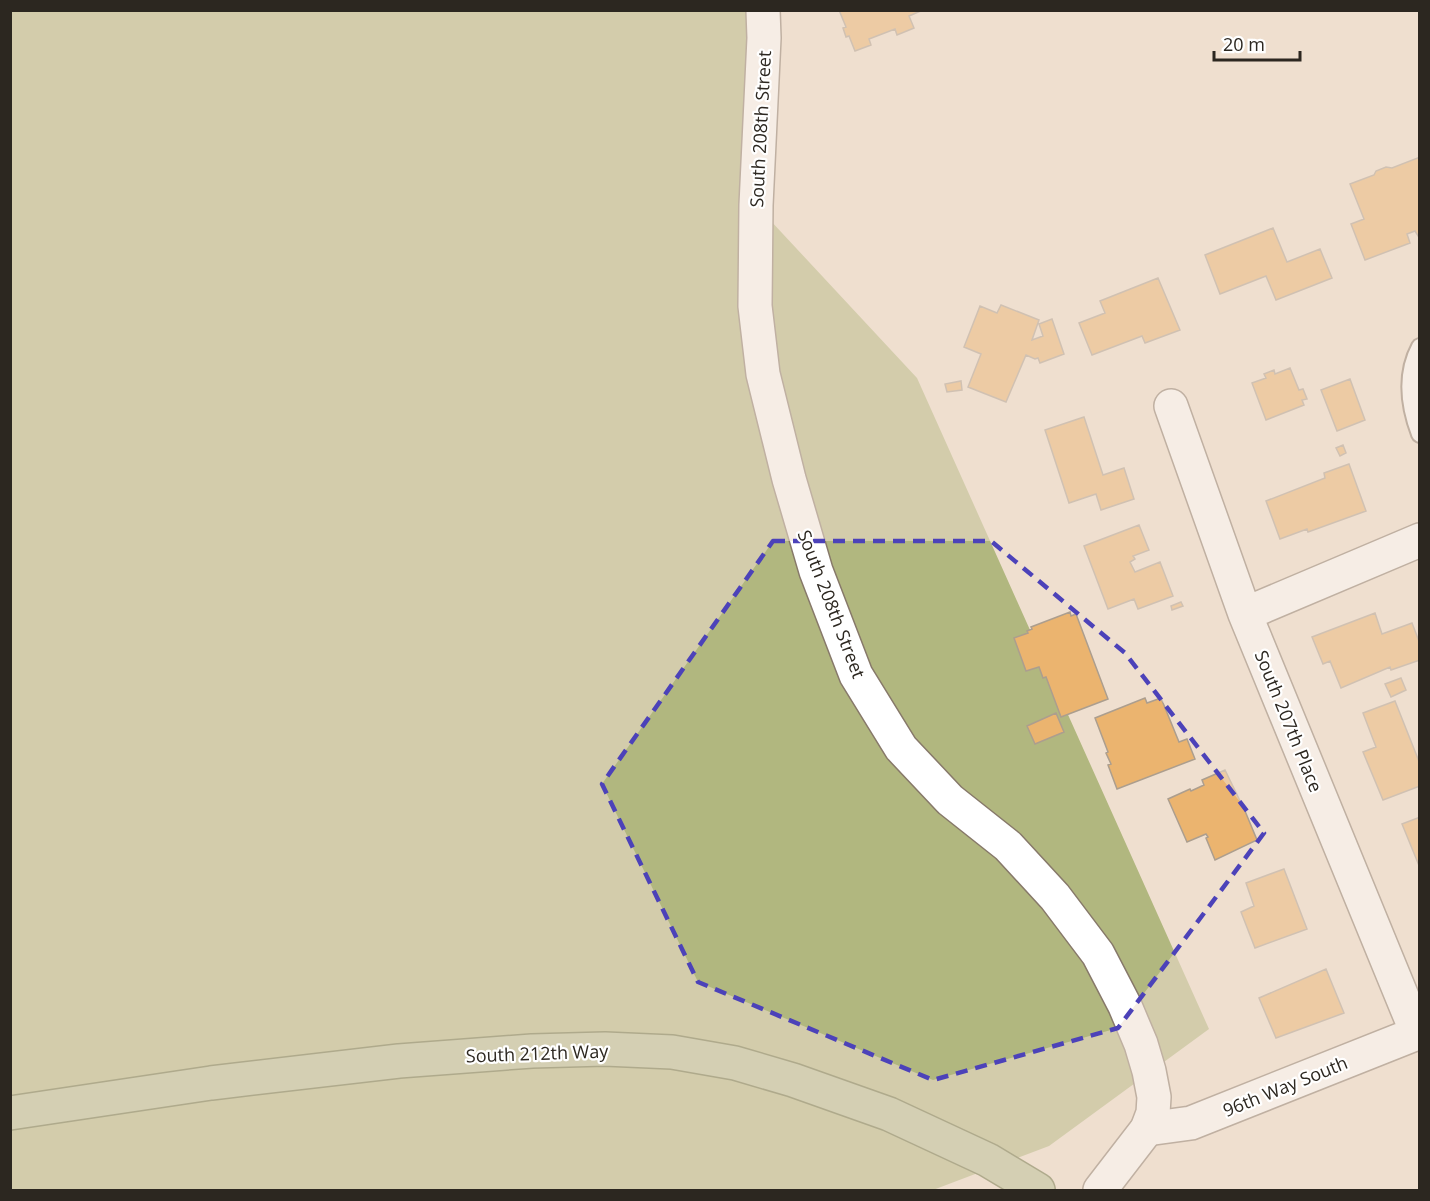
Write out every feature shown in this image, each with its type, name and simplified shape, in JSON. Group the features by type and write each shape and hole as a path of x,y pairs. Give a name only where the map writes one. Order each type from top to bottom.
{"main road":[{"name":"South 212th Way","path":"10,1113 222,1081 399,1061 532,1051 605,1049 672,1052 735,1063 793,1080 889,1114 988,1160 1038,1191"}],"street":[{"name":"South 208th Street","path":"763,10 755,306 763,374 789,479 816,572 856,675 901,748 950,800 1008,846 1055,897 1098,954 1125,1006 1141,1044 1149,1071 1154,1097 1153,1113 1147,1129 1100,1191"},
{"name":"South 207th Place","path":"1171,406 1245,614 1418,1033"},
{"path":"1245,614 1419,540"},
{"name":"96th Way South","path":"1147,1129 1191,1123 1418,1033"}],"lane":[{"path":"1419,347 1409,382 1412,413 1419,434"}],"highlighted area":[{"path":"773,541 991,541 1125,653 1264,833 1118,1028 933,1080 698,982 602,784"}],"green space":[{"path":"10,11 753,11 756,205 917,378 1209,1029 1049,1146 933,1190 11,1190"}],"building":[{"path":"839,10 923,10 909,16 914,28 897,35 895,29 869,39 871,45 855,51 849,36 846,37 843,28 846,27"},
{"path":"1420,157 1420,239 1415,231 1407,234 1410,243 1365,260 1351,224 1364,219 1350,184 1374,175 1376,171 1386,167 1392,168"},
{"path":"1273,228 1287,262 1320,249 1332,278 1276,300 1266,276 1220,294 1205,255"},
{"path":"1158,278 1180,330 1145,343 1142,336 1092,355 1079,323 1105,313 1100,301"},
{"path":"1001,305 1039,320 1032,340 1043,336 1039,324 1052,319 1064,354 1040,363 1038,358 1026,355 1006,402 968,387 981,354 964,347 980,306 997,313"},
{"path":"1290,368 1299,390 1303,389 1307,399 1302,400 1304,405 1266,420 1252,383 1266,378 1264,374 1274,370 1275,374"},
{"path":"1350,379 1365,420 1337,431 1321,390"},
{"path":"961,381 962,390 947,392 945,384"},
{"path":"1084,417 1103,475 1124,468 1134,499 1101,510 1096,494 1069,503 1045,430"},
{"path":"1343,445 1346,453 1340,456 1336,448"},
{"path":"1349,464 1366,511 1308,532 1307,529 1280,539 1266,501 1325,478 1324,473"},
{"path":"1139,525 1149,550 1133,556 1135,559 1130,562 1135,572 1160,562 1173,596 1138,609 1134,599 1108,609 1084,546"},
{"path":"1181,602 1183,606 1172,610 1171,606"},
{"path":"1070,612 1071,616 1076,614 1108,699 1061,717 1046,677 1043,678 1039,667 1026,671 1014,638 1028,633 1031,627"},
{"path":"1375,613 1382,634 1412,623 1420,644 1420,660 1391,670 1390,667 1341,688 1330,661 1323,664 1312,637"},
{"path":"1401,678 1406,690 1391,697 1385,684"},
{"path":"1145,698 1147,703 1161,698 1179,742 1187,739 1195,759 1117,789 1108,765 1111,764 1106,753 1108,752 1095,718"},
{"path":"1395,701 1420,764 1420,786 1383,800 1363,752 1376,747 1363,713"},
{"path":"1056,713 1064,732 1035,744 1027,726"},
{"path":"1225,770 1257,840 1215,860 1206,834 1187,842 1168,799 1204,785 1202,780"},
{"path":"1420,817 1420,868 1402,824"},
{"path":"1284,869 1307,929 1255,948 1241,912 1254,906 1246,883"},
{"path":"1326,969 1344,1013 1276,1038 1259,998"}]}
